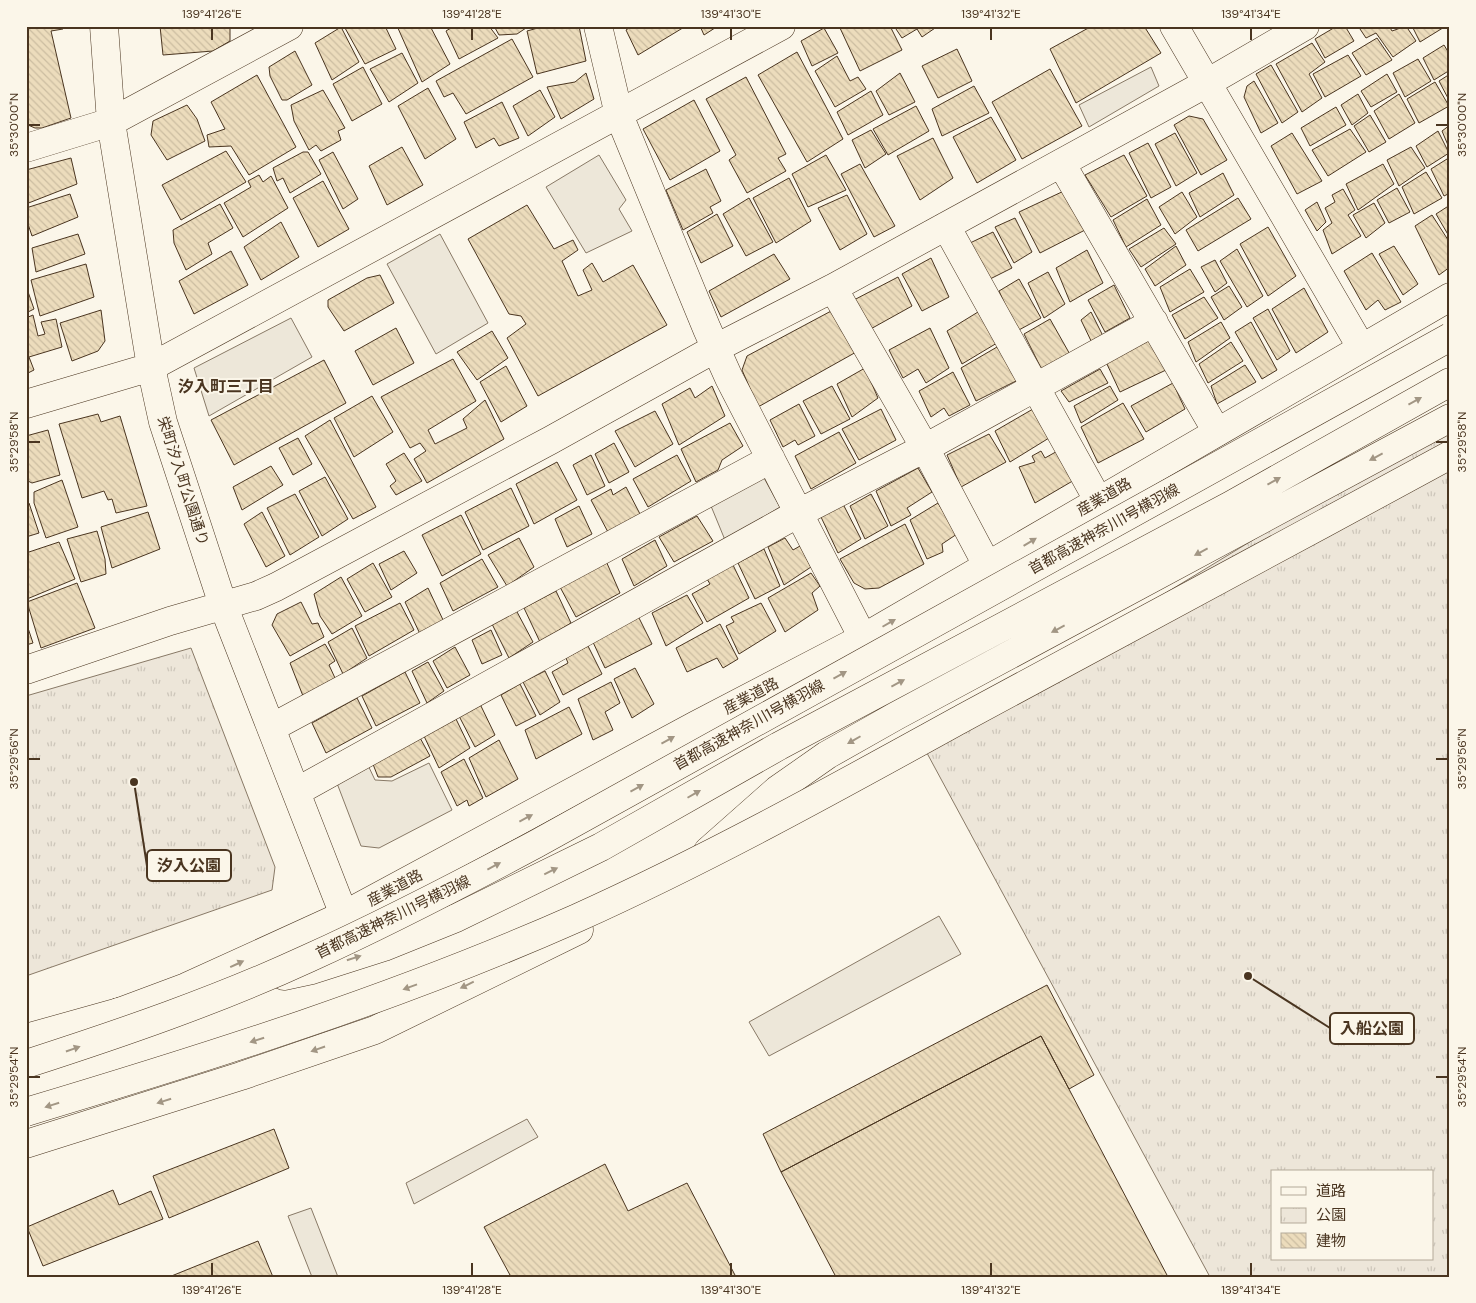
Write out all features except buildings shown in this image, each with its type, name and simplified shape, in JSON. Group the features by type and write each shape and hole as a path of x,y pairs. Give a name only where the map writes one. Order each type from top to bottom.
{"main road":[{"name":"栄町汐入町公園通り","path":"104,26 111,122 151,367 163,422 223,605 344,915"},
{"path":"26,148 111,122 289,26"},
{"path":"598,26 619,115 716,348 863,638"},
{"path":"26,404 151,367 781,26"},
{"path":"1174,26 1362,347"},
{"path":"26,670 223,605 256,596 276,587 551,440 716,348 834,288 1207,83 1305,26"},
{"path":"1061,163 1217,432"},
{"path":"946,226 1098,500"},
{"path":"834,288 925,448 988,567"},
{"name":"産業道路","path":"26,1038 119,1012 186,987 344,915 696,725 863,638 1450,297"},
{"path":"296,792 799,513 1037,388 1154,322"},
{"name":"首都高速神奈川1号横羽線","path":"26,1064 188,1008 308,959 420,906 544,840 1450,337"},
{"path":"119,1012 312,970 384,947 456,918 601,847 779,746 1231,505 1450,382"},
{"path":"676,882 747,815 777,790 827,755 1450,418"},
{"path":"26,1144 241,1076 375,1030 676,882 926,750 1450,455"},
{"path":"26,1112 327,1017 458,969 579,917 697,861 809,803 1450,455"},
{"path":"271,728 771,459"}],"green space":[{"path":"1450,420 1450,1277 1210,1277 921,742"},
{"path":"191,648 275,867 272,890 26,976 26,696"}],"shaded area":[{"path":"1151,67 1159,86 1089,127 1079,105"},
{"path":"599,155 626,200 619,209 632,231 586,253 546,187"},
{"path":"440,234 488,323 436,354 387,264"},
{"path":"291,318 312,357 209,416 194,368"},
{"path":"764,478 780,507 725,540 711,506"},
{"path":"366,761 375,780 392,781 429,763 452,810 379,848 361,846 335,778"},
{"path":"939,916 961,954 769,1056 749,1022"},
{"path":"527,1119 538,1137 414,1204 406,1183"},
{"path":"311,1208 338,1277 312,1277 288,1216"}],"place":[{"name":"汐入公園","path":"134,782"},
{"name":"入船公園","path":"1248,976"}],"district":[{"name":"汐入町三丁目","path":"226,386"}]}
